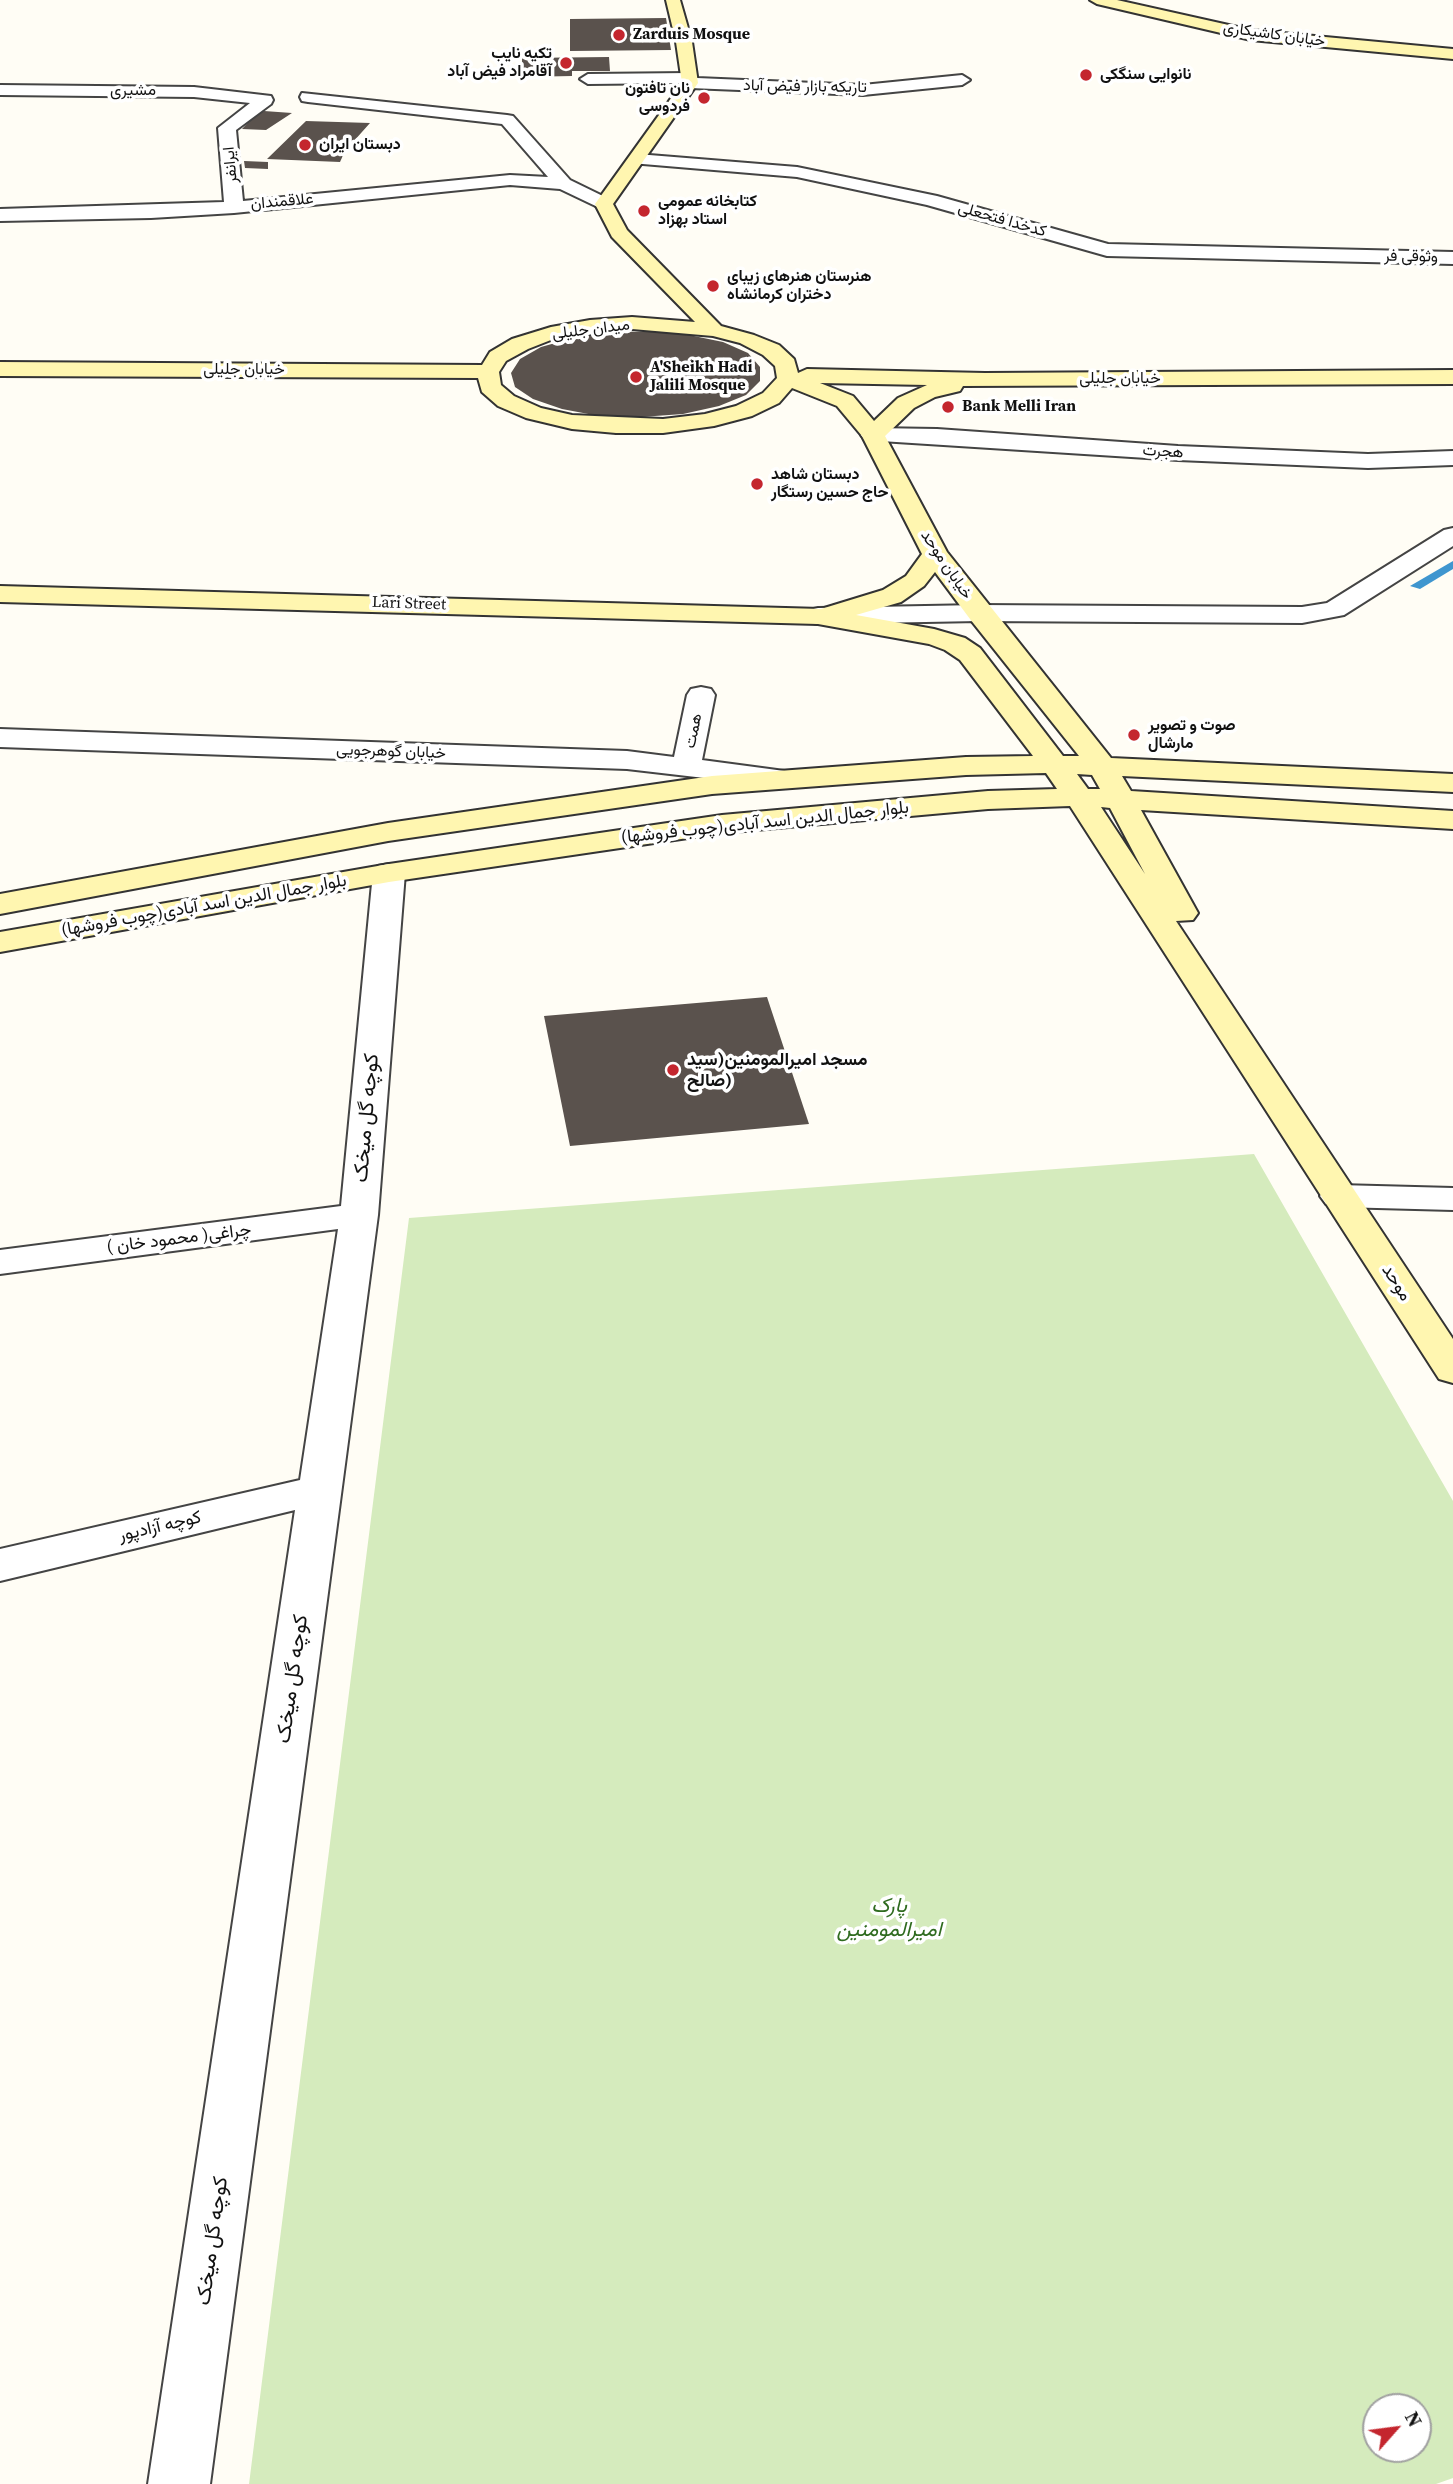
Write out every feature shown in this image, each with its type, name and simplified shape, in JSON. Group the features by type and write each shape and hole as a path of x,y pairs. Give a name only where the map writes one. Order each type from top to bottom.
{"main road":[{"path":"673,0 684,42 690,81 604,204 619,233 714,330"},
{"name":"خیابان کاشیکاری","path":"1097,0 1251,34 1453,54"},
{"name":"میدان جلیلی","path":"488,372 498,357 520,344 577,329 632,323 714,330 747,338 771,350 786,364 788,377"},
{"name":"خیابان جلیلی","path":"0,369 488,372"},
{"path":"488,372 490,387 506,401 534,413 572,422 616,426 695,422 744,411 771,398 788,377"},
{"name":"خیابان جلیلی","path":"788,377 985,380 1453,377"},
{"name":"خیابان موحد","path":"788,377 845,401 873,435 935,554 1102,766 1339,1196"},
{"path":"873,435 892,413 906,403 946,387 985,380"},
{"path":"818,616 861,607 892,596 915,581 935,554"},
{"name":"Lari Street","path":"0,594 818,616"},
{"path":"818,616 934,638 955,644 970,654 1079,797 1339,1196"},
{"path":"0,904 388,832 712,785 782,778 966,766 1055,764 1453,783"},
{"name":"بلوار جمال الدین اسد آبادی(چوب فروشها)","path":"0,942 388,873 722,824 988,800 1079,797 1453,820"},
{"name":"موحد","path":"1339,1196 1453,1370"}],"street":[{"name":"تاریکه بازار فیض آباد","path":"588,79 690,81 867,93 962,80"},
{"name":"مشیری","path":"0,90 194,92 265,100"},
{"path":"308,97 507,121 564,184 604,204"},
{"name":"ایرانفر","path":"234,206 228,128 265,100"},
{"name":"کدخدا فتحعلی","path":"637,159 797,172 930,200 1107,250 1369,256"},
{"name":"علاقمندان","path":"0,215 151,212 510,180 564,184"},
{"name":"وثوقی فر","path":"1369,256 1453,258"},
{"name":"هجرت","path":"873,435 937,436 1178,453 1354,461 1453,458"},
{"path":"818,616 1313,613 1335,609 1453,535"},
{"name":"همت","path":"686,767 701,695"},
{"name":"خیابان گوهرجویی","path":"0,738 627,760 782,778"},
{"name":"کوچه گل میخک","path":"178,2484 359,1215 388,873"},
{"path":"1339,1196 1453,1199"},
{"name":"چراغی( محمود خان )","path":"0,1262 359,1215"},
{"name":"کوچه آزادپور","path":"0,1565 320,1490"}],"green space":[{"name":"پارک امیرالمومنین","path":"1254,1154 1453,1501 1453,2478 1436,2484 249,2484 409,1218"}],"building":[{"name":"Zarduis Mosque","path":"666,18 671,50 570,51 570,19"},
{"name":"تکیه نایب آقامراد فیض آباد","path":"609,57 610,71 572,71 572,76 522,77 522,58"},
{"path":"264,111 292,113 266,130 242,129 255,115"},
{"path":"306,121 370,123 345,151 340,162 267,159"},
{"path":"244,161 268,162 268,169 245,168"},
{"name":"A'Sheikh Hadi Jalili Mosque","path":"651,331 723,342 748,353 760,367 760,381 746,395 719,406 683,414 641,417 599,416 562,409 533,399 515,387 511,373 520,359 541,347 573,338"},
{"name":"مسجد امیرالمومنین(سید صالح)","path":"767,997 809,1124 570,1146 544,1016"}],"waterway":[{"path":"1416,586 1453,564"}],"place":[{"name":"Zarduis Mosque","path":"619,35"},
{"name":"تکیه نایب آقامراد فیض آباد","path":"566,63"},
{"name":"نانوایی سنگکی","path":"1086,75"},
{"name":"نان تافتون فردوسی","path":"704,98"},
{"name":"دبستان ایران","path":"305,145"},
{"name":"کتابخانه عمومی استاد بهزاد","path":"644,211"},
{"name":"هنرستان هنرهای زیبای دختران کرمانشاه","path":"713,286"},
{"name":"A'Sheikh Hadi Jalili Mosque","path":"636,377"},
{"name":"Bank Melli Iran","path":"948,407"},
{"name":"دبستان شاهد حاج حسین رستگار","path":"757,484"},
{"name":"صوت و تصویر مارشال","path":"1134,735"},
{"name":"مسجد امیرالمومنین(سید صالح)","path":"673,1070"}]}
